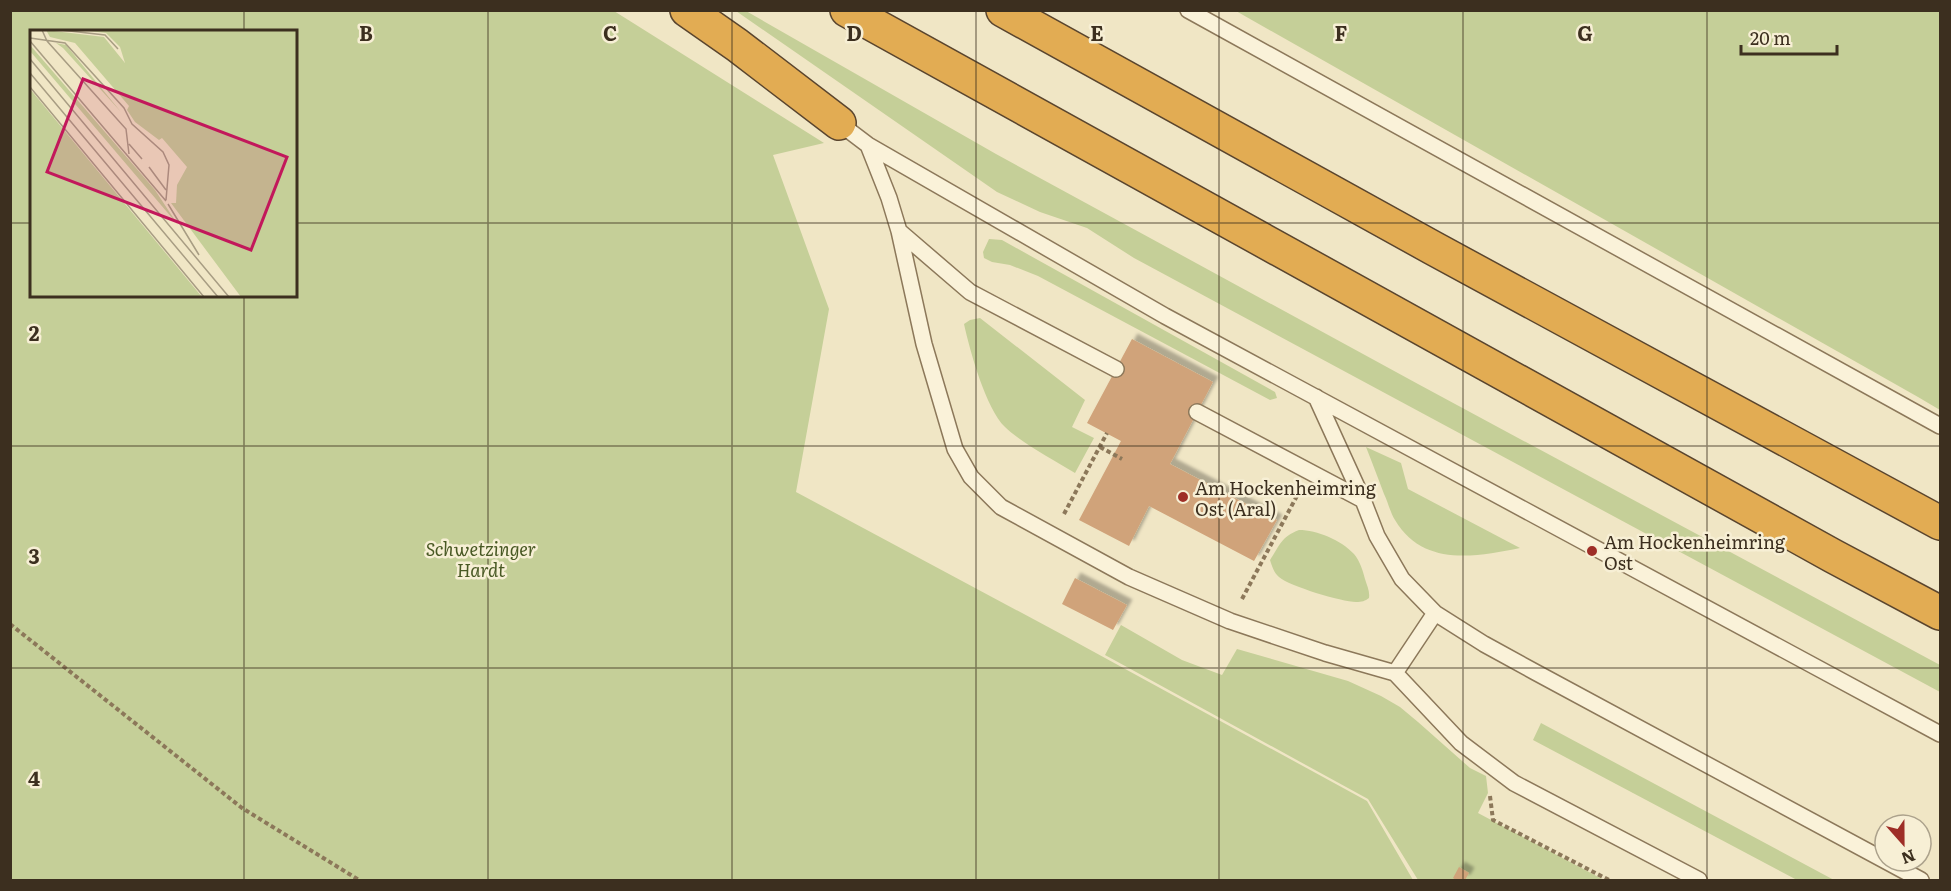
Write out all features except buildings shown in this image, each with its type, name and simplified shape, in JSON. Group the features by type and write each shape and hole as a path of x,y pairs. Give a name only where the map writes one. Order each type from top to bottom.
{"highway":[{"path":"687,10 838,123"},
{"path":"848,10 1812,544 1941,613"},
{"path":"1003,10 1433,248 1941,523"}],"lane":[{"path":"1188,10 1941,426"},
{"path":"838,123 868,146 1155,311 1941,734"},
{"path":"868,146 889,198 899,231 924,344 955,449 971,477 1001,507 1129,577 1230,621 1325,653 1395,673 1461,743 1514,783 1699,880"},
{"path":"899,231 970,292 1116,369"},
{"path":"1316,398 1389,560 1402,579 1435,613 1484,644 1921,880"},
{"path":"1197,412 1363,500"},
{"path":"1395,673 1435,613"}],"path":[{"path":"1052,536 1107,433"},
{"path":"1100,447 1122,459"},
{"path":"1230,621 1310,472"},
{"path":"10,624 242,808 359,880"},
{"path":"1486,762 1493,820 1609,880"}],"green space":[{"name":"Schwetzinger Hardt","path":"10,11 614,11 824,143 773,155 829,309 796,492 1367,801 1413,880 11,880"},
{"path":"736,11 746,11 996,154 1940,665 1940,692 1134,258 1087,228 1040,212 997,192"},
{"path":"1236,11 1940,11 1940,410 1918,397"},
{"path":"989,239 1002,240 1275,392 1277,398 1270,400 1038,276 984,258 983,252"},
{"path":"980,318 1085,400 1072,427 1094,438 1075,473 1021,440 998,419 985,394 964,324"},
{"path":"1366,447 1401,463 1408,489 1520,548 1485,554 1451,555 1435,552 1420,545 1407,535 1393,517"},
{"path":"1299,530 1328,537 1342,544 1354,554 1362,569 1369,598 1358,602 1339,599 1304,589 1277,575 1270,560 1285,539"},
{"path":"1121,625 1182,660 1222,675 1237,649 1348,681 1381,696 1400,707 1470,768 1486,776 1488,793 1478,813 1604,880 1418,880 1368,799 1105,655"},
{"path":"1541,723 1834,880 1797,880 1533,740"}],"place":[{"name":"Am Hockenheimring Ost (Aral)","path":"1183,497"},
{"name":"Am Hockenheimring Ost","path":"1592,551"}]}
